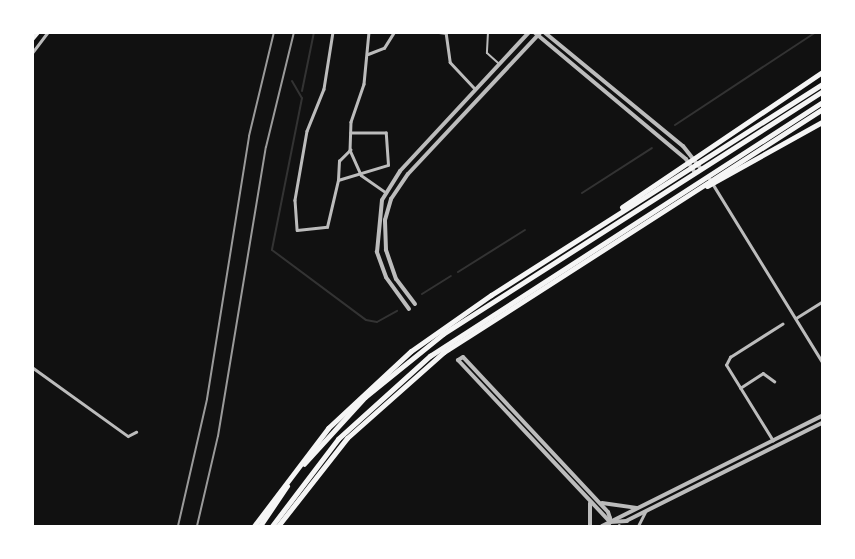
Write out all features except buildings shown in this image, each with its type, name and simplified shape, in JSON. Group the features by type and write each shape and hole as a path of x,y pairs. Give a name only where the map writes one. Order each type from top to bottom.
{"highway":[{"path":"254,526 313,445 376,379 448,324 822,72"},
{"path":"548,258 822,84"},
{"path":"278,526 347,438 419,371 661,211 822,109"},
{"path":"661,211 822,122"}],"main road":[{"path":"32,38 37,32"},
{"path":"260,526 313,452 403,364 464,319 822,92"},
{"path":"272,526 322,457 410,371 470,327 822,102"}],"street":[{"path":"32,53 48,32"},
{"path":"333,32 324,89 307,131 295,200 297,230 328,226 338,180 339,161 350,150"},
{"path":"369,32 367,54 350,132 350,150 361,175 385,192"},
{"path":"367,54 384,48 394,32"},
{"path":"439,32 446,33 450,62 476,89"},
{"path":"488,32 488,53 500,64"},
{"path":"529,32 385,192 376,225 377,252 386,278 408,309 415,304 396,279 386,250 385,220 391,199 408,174 541,34"},
{"path":"534,32 541,34 683,146 701,169"},
{"path":"541,34 686,159 695,173"},
{"path":"338,180 386,167 388,138 383,133 350,132"},
{"path":"708,176 822,361"},
{"path":"796,318 822,302"},
{"path":"773,441 727,368 728,360 782,324"},
{"path":"463,356 597,500 608,512 609,524 590,500 458,360 463,356"},
{"path":"32,367 128,436 136,432"},
{"path":"740,388 763,373 774,381"},
{"path":"609,524 822,416"},
{"path":"618,526 822,423"},
{"path":"590,500 590,526"},
{"path":"597,500 611,506 639,508"},
{"path":"638,526 645,512"},
{"path":"602,526 626,521"}],"waterway":[{"path":"302,91 314,32"},
{"path":"675,125 816,32"},
{"path":"292,81 302,98 272,250 366,320 377,322 397,311"},
{"path":"582,193 652,148"},
{"path":"458,272 525,230"},
{"path":"422,294 451,276"}],"railway":[{"path":"178,526 207,399 249,136 274,32"},
{"path":"197,526 218,436 266,147 294,32"}]}
